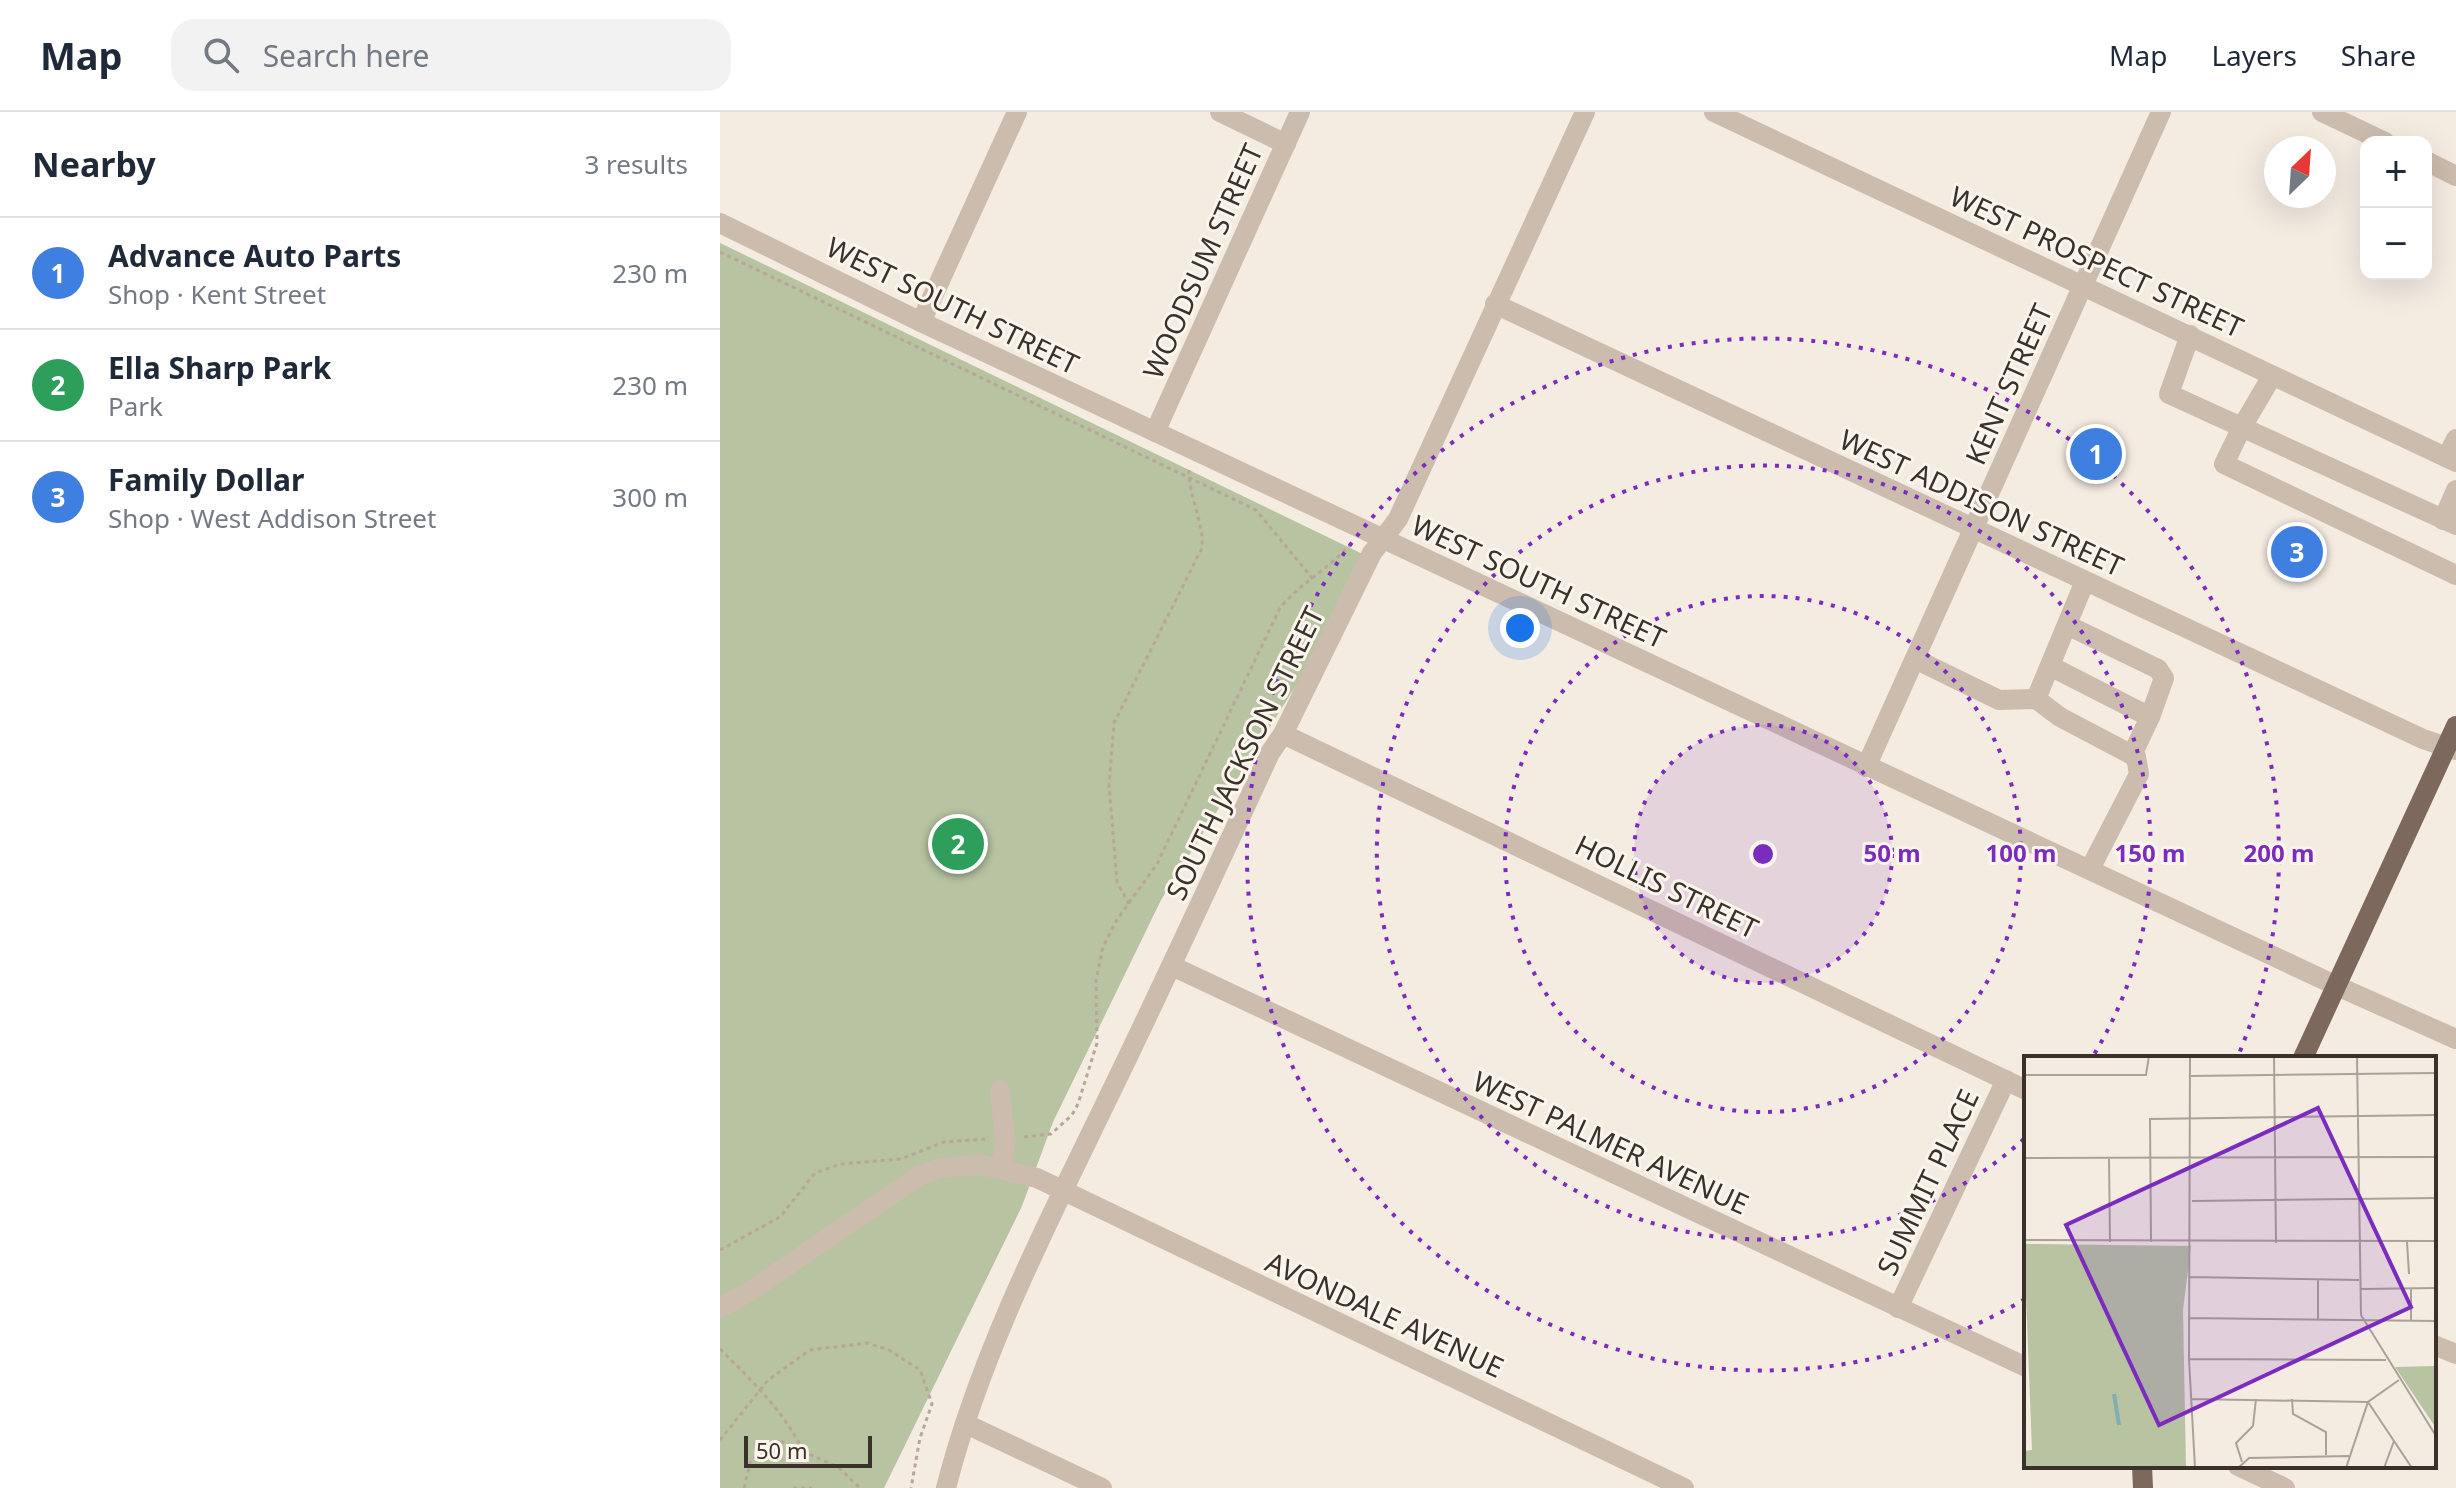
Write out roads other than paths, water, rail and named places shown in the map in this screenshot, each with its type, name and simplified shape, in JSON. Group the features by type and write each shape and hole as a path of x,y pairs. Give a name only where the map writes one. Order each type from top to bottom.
{"main road":[{"path":"2304,1056 2451,748 2456,726"},
{"path":"2142,1468 2143,1488"}],"street":[{"path":"921,322 1017,112"},
{"name":"WOODSUM STREET","path":"1155,432 1300,112"},
{"name":"SOUTH JACKSON STREET","path":"946,1488 989,1358 1061,1191 1172,966 1270,753 1283,734 1372,553 1398,519 1585,112"},
{"name":"WEST PROSPECT STREET","path":"1714,112 2272,376 2453,453"},
{"name":"KENT STREET","path":"1866,767 2161,112"},
{"path":"2322,112 2372,136"},
{"path":"1232,115 1286,144"},
{"path":"2432,164 2456,176"},
{"name":"WEST SOUTH STREET","path":"720,223 921,322 1866,767 2456,1039"},
{"name":"WEST ADDISON STREET","path":"1495,304 2423,739 2451,748"},
{"path":"2190,335 2169,394 2450,522 2456,490"},
{"path":"2272,376 2224,464 2456,575"},
{"path":"2036,699 2085,581"},
{"path":"2067,625 2158,669 2164,678 2132,755"},
{"path":"1915,659 1999,700 2036,699 2060,717 2136,757 2139,774 2090,869"},
{"path":"2050,666 2150,717"},
{"name":"HOLLIS STREET","path":"1283,734 2024,1089"},
{"name":"WEST PALMER AVENUE","path":"1172,966 2024,1366"},
{"name":"SUMMIT PLACE","path":"1898,1308 2006,1080"},
{"path":"1000,1090 1005,1139 1002,1168"},
{"name":"AVONDALE AVENUE","path":"720,1308 749,1292 920,1175 960,1164 1002,1168 1037,1178 1684,1488"},
{"path":"2436,1346 2456,1354"},
{"path":"966,1424 1102,1488"},
{"path":"2242,1468 2282,1487"}],"place":[{"name":"Advance Auto Parts","path":"2096,454"},
{"name":"Family Dollar","path":"2297,552"},
{"name":"Ella Sharp Park","path":"958,844"}]}
